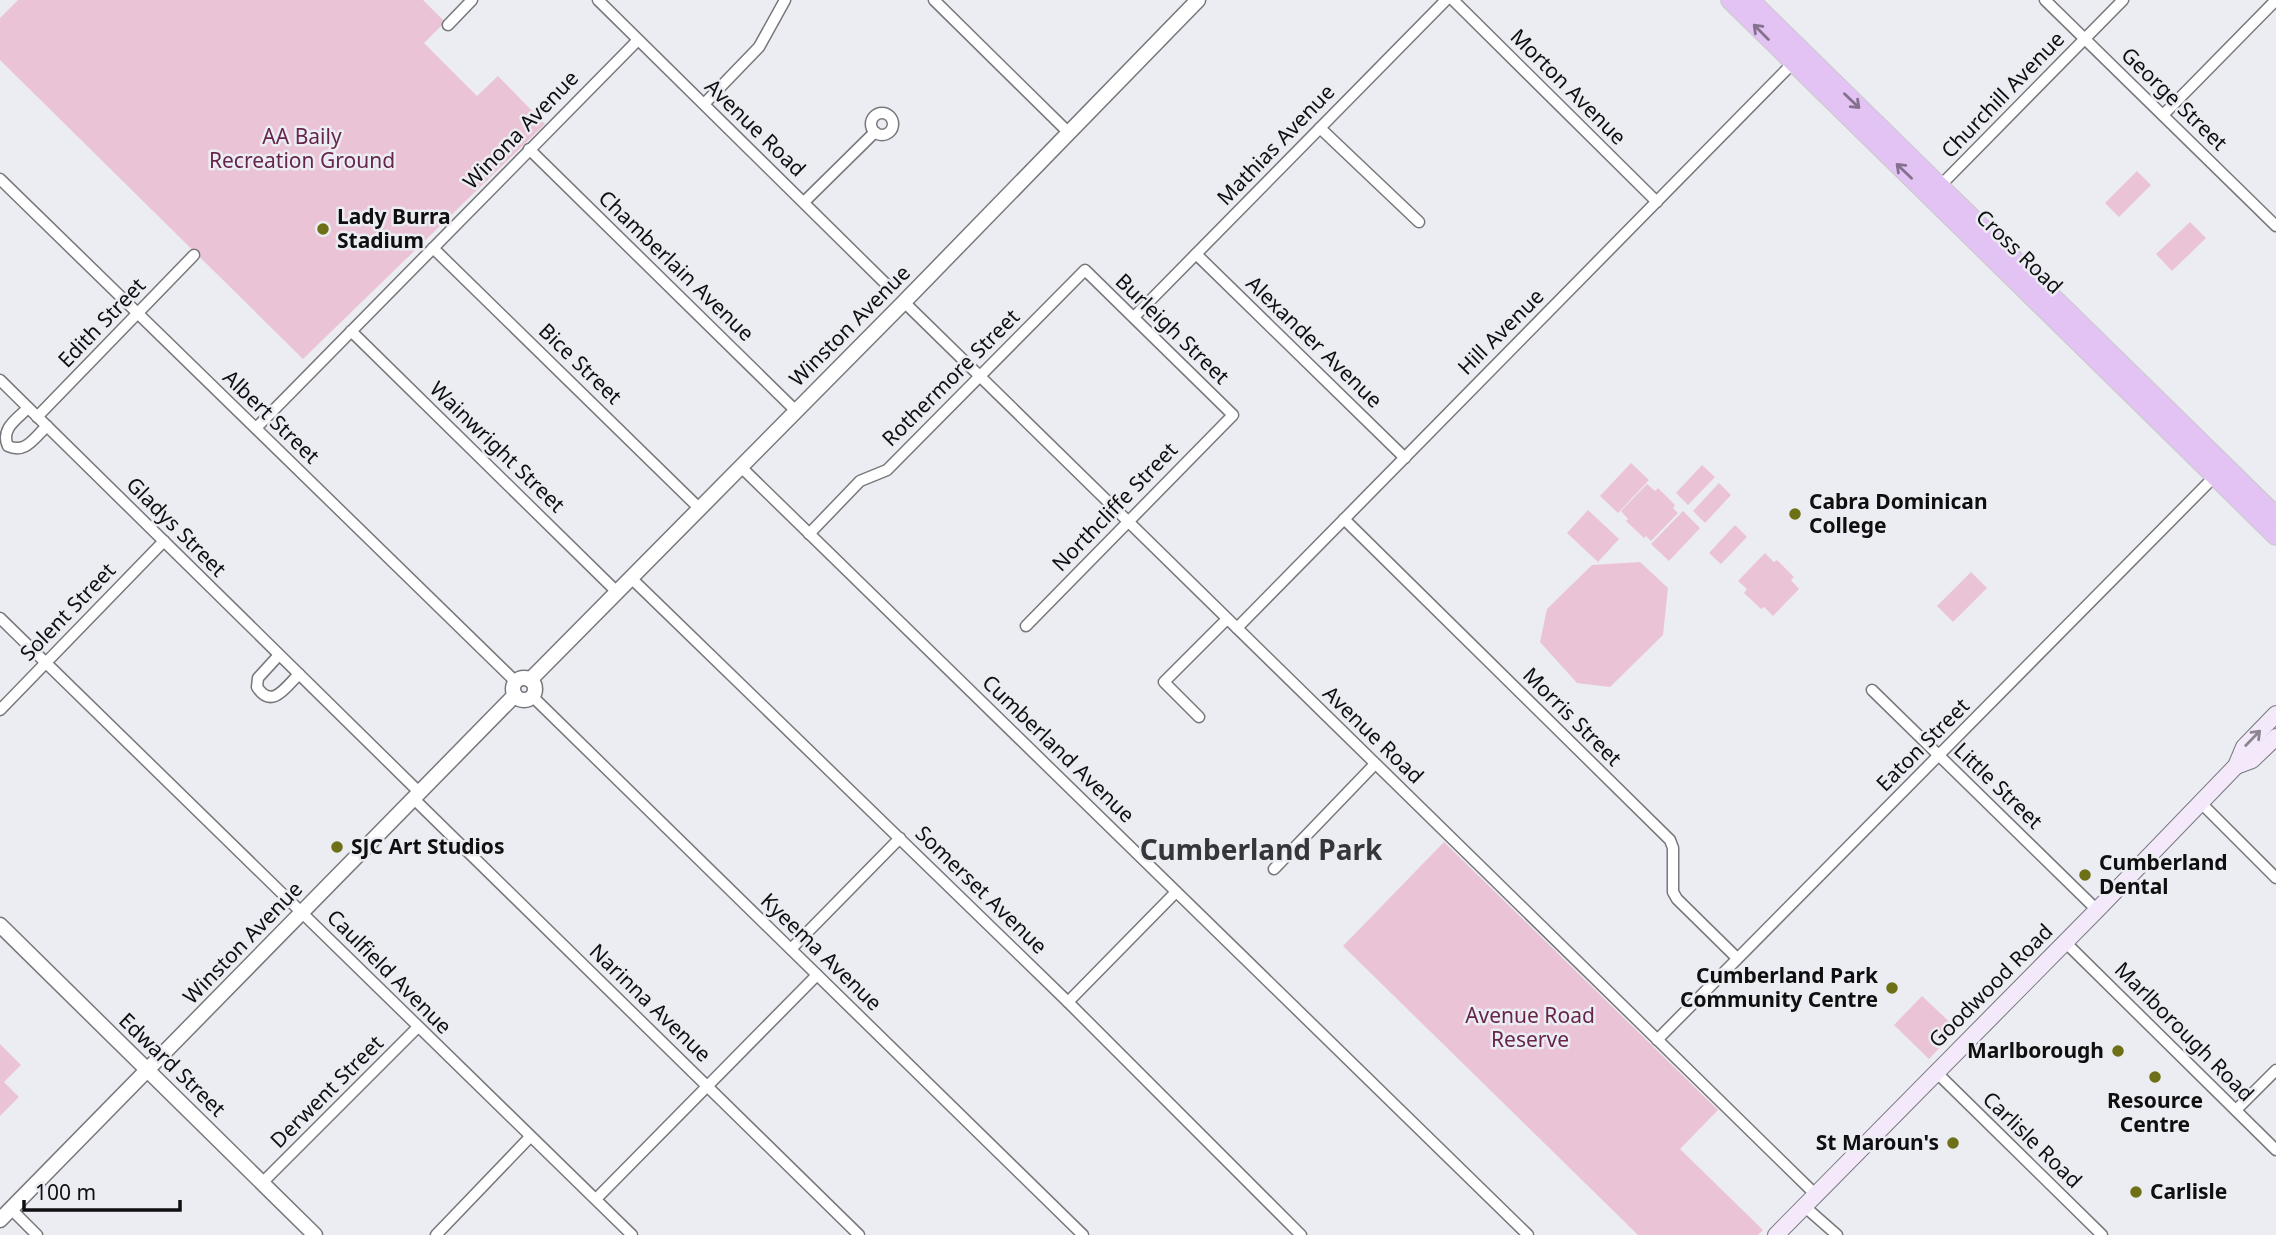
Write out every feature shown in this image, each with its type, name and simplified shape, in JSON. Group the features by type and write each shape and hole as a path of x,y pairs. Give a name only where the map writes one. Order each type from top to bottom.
{"highway":[{"name":"Cross Road","path":"1730,0 1798,58 1935,191 2220,471 2276,536"},
{"name":"Cross Road","path":"1750,0 1798,58"},
{"name":"Cross Road","path":"2220,471 2276,516"}],"main road":[{"name":"Goodwood Road","path":"1776,1235 2236,766 2244,747 2276,714"},
{"name":"Goodwood Road","path":"2236,766 2252,760 2276,737"}],"street":[{"path":"448,24 471,0"},
{"name":"Avenue Road","path":"598,0 886,284"},
{"path":"704,104 759,47 785,0"},
{"path":"934,0 1069,133"},
{"name":"Winston Avenue","path":"0,1220 417,796 520,686 741,467 1198,0"},
{"name":"Mathias Avenue","path":"1134,317 1446,0"},
{"name":"Morton Avenue","path":"1453,0 1657,202"},
{"name":"George Street","path":"2045,0 2276,226"},
{"name":"Churchill Avenue","path":"1935,191 2123,0"},
{"path":"2163,115 2276,0"},
{"name":"Winona Avenue","path":"256,428 638,40"},
{"name":"Hill Avenue","path":"1237,628 1798,58"},
{"path":"1320,128 1419,222"},
{"path":"804,202 875,132"},
{"name":"Chamberlain Avenue","path":"529,149 796,411"},
{"name":"Albert Street","path":"0,179 520,686"},
{"name":"Bice Street","path":"433,248 699,508"},
{"name":"Alexander Avenue","path":"1196,254 1405,458"},
{"name":"Edith Street","path":"37,417 194,255"},
{"name":"Burleigh Street","path":"1085,270 1233,415"},
{"name":"Rothermore Street","path":"810,534 860,481 887,470 1085,270"},
{"name":"Avenue Road","path":"904,302 1815,1194"},
{"name":"Wainwright Street","path":"351,331 616,591"},
{"name":"Gladys Street","path":"0,380 299,674 417,796"},
{"path":"28,408 6,431 8,446 17,450 23,449 47,426"},
{"name":"Northcliffe Street","path":"1026,626 1233,415"},
{"name":"Cumberland Avenue","path":"741,467 1528,1235"},
{"name":"Eaton Street","path":"1657,1040 2220,471"},
{"name":"Morris Street","path":"1344,519 1670,840 1673,848 1673,892 1737,958"},
{"name":"Solent Street","path":"0,710 164,541"},
{"name":"Somerset Avenue","path":"630,577 1068,1002 1301,1235"},
{"name":"Caulfield Avenue","path":"0,618 632,1235"},
{"path":"1199,718 1164,682 1227,619"},
{"path":"279,655 258,678 257,687 262,695 271,698 278,696 299,674"},
{"path":"520,686 524,700 532,696"},
{"name":"Little Street","path":"1872,690 2097,910"},
{"name":"Kyeema Avenue","path":"532,696 1083,1235"},
{"path":"1274,869 1375,764"},
{"name":"Narinna Avenue","path":"417,796 859,1235"},
{"path":"2200,802 2276,877"},
{"path":"791,949 900,838"},
{"path":"1068,1002 1176,891"},
{"name":"Edward Street","path":"0,925 315,1235"},
{"name":"Marlborough Road","path":"2065,942 2276,1150"},
{"path":"596,1199 817,975"},
{"name":"Derwent Street","path":"262,1184 418,1027"},
{"path":"2236,1110 2276,1070"},
{"name":"Carlisle Road","path":"1936,1072 2102,1235"},
{"path":"436,1235 530,1137"},
{"path":"1804,1206 1837,1235"},
{"path":"11,1209 37,1235"}],"green space":[{"name":"AA Baily Recreation Ground","path":"18,0 423,0 445,22 424,43 477,96 498,76 545,124 303,359 0,60 0,18"},
{"path":"2137,171 2151,185 2119,217 2105,203"},
{"path":"2190,222 2206,238 2172,271 2156,254"},
{"path":"1631,463 1649,480 1618,513 1600,496"},
{"path":"1702,465 1715,477 1688,505 1676,493"},
{"path":"1719,483 1731,495 1705,523 1693,511"},
{"path":"1647,484 1655,491 1658,488 1675,505 1673,508 1678,513 1651,541 1626,521 1628,519 1621,511"},
{"path":"1588,510 1619,539 1598,562 1567,533"},
{"path":"1683,511 1700,528 1669,561 1651,544"},
{"path":"1735,525 1747,537 1721,564 1709,553"},
{"path":"1765,553 1774,562 1777,560 1794,577 1791,580 1799,589 1773,616 1744,593 1747,589 1738,581"},
{"path":"1640,562 1668,588 1663,635 1610,687 1577,683 1540,642 1547,609 1592,565"},
{"path":"1971,572 1987,588 1953,622 1937,606"},
{"name":"Avenue Road Reserve","path":"1444,842 1718,1110 1680,1149 1763,1230 1758,1235 1638,1235 1343,946"},
{"path":"1922,996 1957,1029 1929,1059 1894,1025"},
{"path":"0,1044 21,1065 4,1082 19,1097 0,1116"}],"place":[{"name":"Lady Burra Stadium","path":"323,229"},
{"name":"Cabra Dominican College","path":"1795,514"},
{"name":"SJC Art Studios","path":"337,847"},
{"name":"Cumberland Dental","path":"2085,875"},
{"name":"Cumberland Park Community Centre","path":"1892,988"},
{"name":"Marlborough","path":"2118,1051"},
{"name":"Resource Centre","path":"2155,1077"},
{"name":"St Maroun's","path":"1953,1143"},
{"name":"Carlisle","path":"2136,1192"}],"district":[{"name":"Cumberland Park","path":"1261,850"}]}
